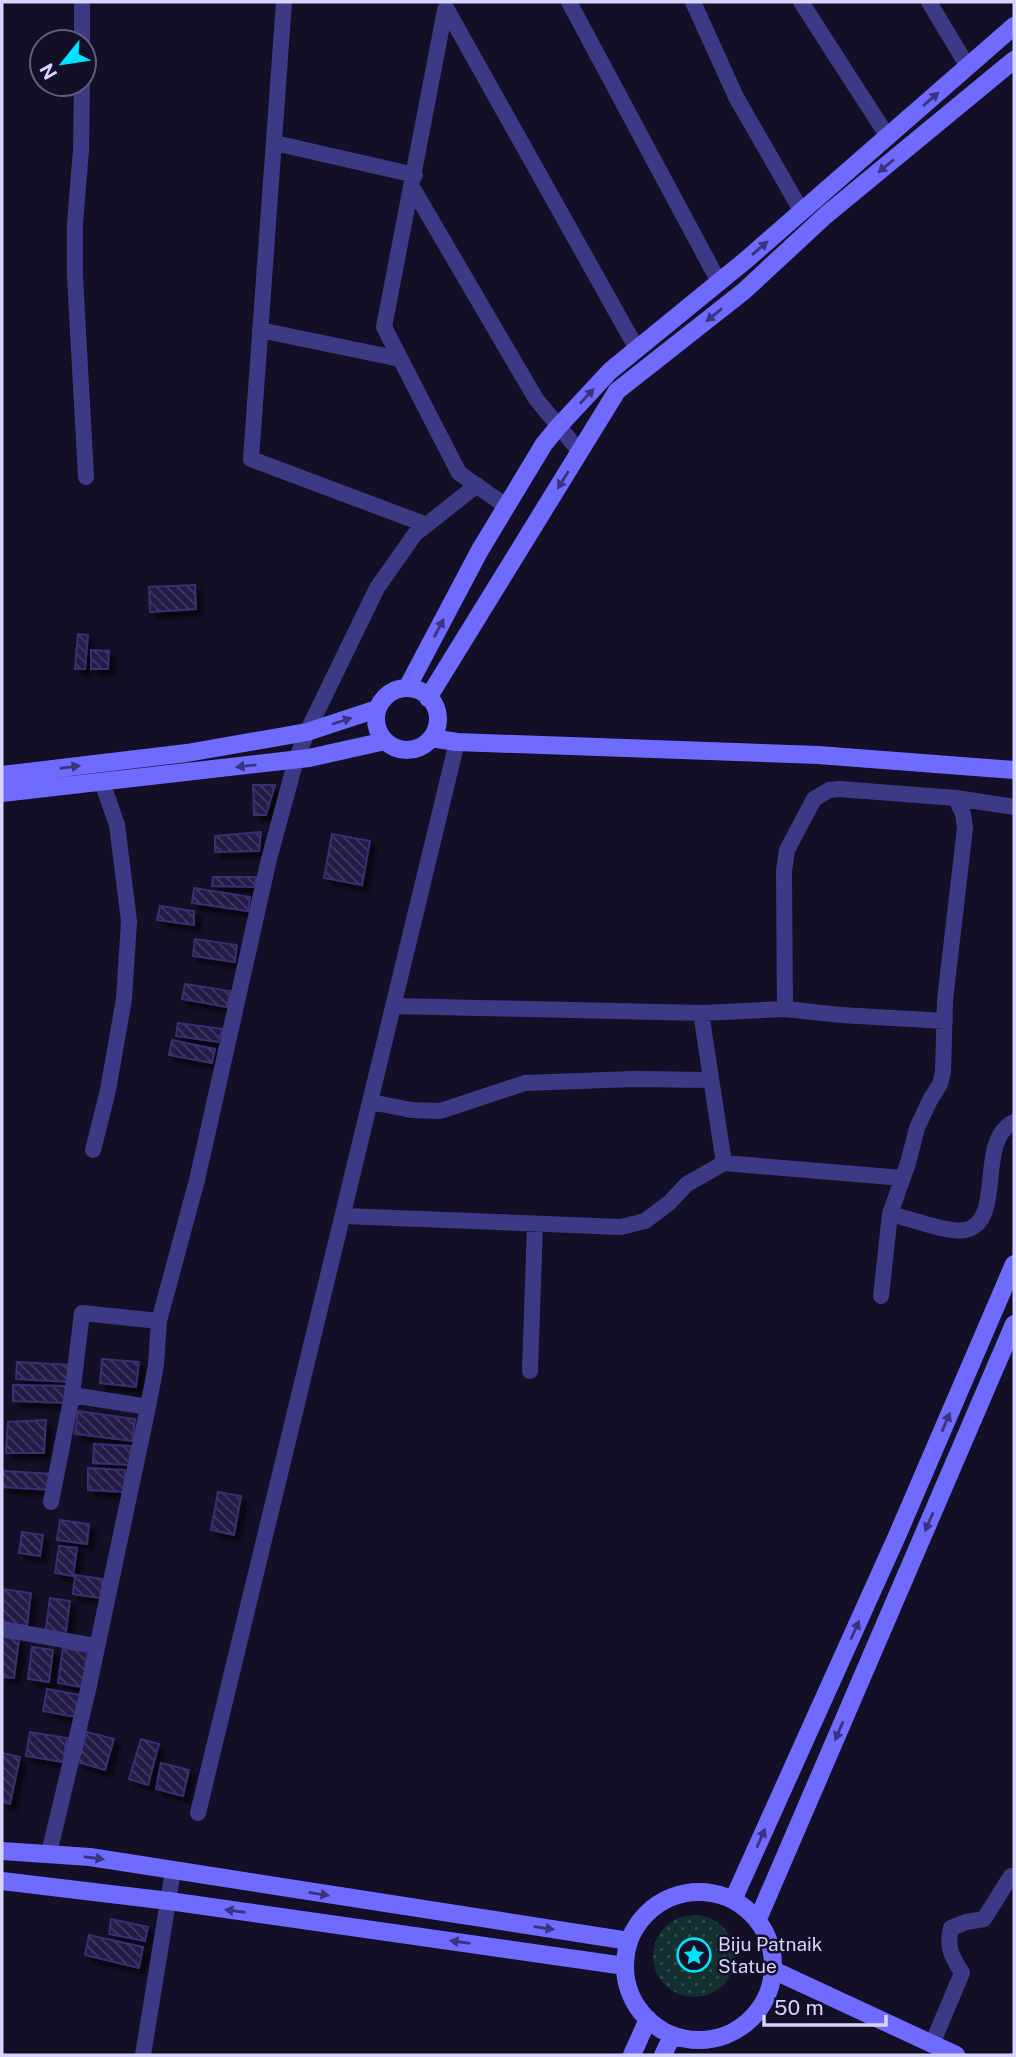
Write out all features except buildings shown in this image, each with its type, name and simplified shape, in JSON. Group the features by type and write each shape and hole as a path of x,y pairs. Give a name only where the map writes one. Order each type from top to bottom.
{"street":[{"path":"82,2 82,28"},
{"path":"284,2 251,459 427,524"},
{"path":"569,2 719,282"},
{"path":"693,2 736,97 802,212"},
{"path":"800,2 888,137"},
{"path":"929,2 968,67"},
{"path":"446,6 637,349"},
{"path":"446,6 384,327 458,472 506,506"},
{"path":"407,688 480,550 544,444 610,371 802,212 1014,26"},
{"path":"428,698 617,391 744,291 831,211 1014,60"},
{"path":"82,98 75,263 86,477"},
{"path":"275,143 413,181 536,399 580,452"},
{"path":"819,197 831,211"},
{"path":"260,330 400,359"},
{"path":"49,1853 148,1407 156,1365 159,1321 197,1180 269,859 296,760 377,588 415,534 477,485"},
{"path":"407,688 428,698 437,713 431,738 424,745 404,750 385,741 376,725 377,709 386,696 407,688"},
{"path":"2,775 187,753 307,732 377,709"},
{"path":"431,738 457,742 818,755 1014,770"},
{"path":"2,793 296,760 385,741"},
{"path":"198,1813 457,742"},
{"path":"93,1150 108,1090 124,999 129,921 117,825 102,782"},
{"path":"785,1009 786,858 794,834 814,799 829,790 839,789 1014,807"},
{"path":"881,1296 890,1214 917,1128 940,1084 943,1072 945,1000 964,828 963,814 956,799"},
{"path":"394,1006 701,1013 785,1009 945,1021"},
{"path":"701,1013 724,1163"},
{"path":"371,1102 411,1110 440,1111 525,1083 633,1079 711,1080"},
{"path":"890,1214 952,1229 965,1230 973,1227 987,1207 995,1142 1001,1132 1014,1122"},
{"path":"344,1216 621,1227 645,1221 687,1184 724,1163 903,1178"},
{"path":"530,1371 536,1224"},
{"path":"733,1900 897,1536 1014,1264"},
{"path":"51,1502 72,1395 82,1313 159,1321"},
{"path":"758,1919 1014,1324"},
{"path":"72,1395 148,1407"},
{"path":"2,1629 96,1646"},
{"path":"2,1851 90,1857 629,1941"},
{"path":"143,2055 173,1871"},
{"path":"932,2044 962,1973 950,1953 948,1940 951,1928 984,1919 1011,1876"},
{"path":"2,1881 169,1901 625,1966"},
{"path":"709,1892 733,1900 758,1919 772,1950 773,1970 768,1994 755,2015 736,2031 712,2039 672,2036 648,2019 636,2004 628,1986 625,1966 629,1941 641,1919 660,1902 684,1893 709,1892"},
{"path":"773,1970 956,2055"},
{"path":"632,2055 648,2019"},
{"path":"663,2055 672,2036"}],"green space":[{"path":"694,1915 710,1918 723,1927 732,1940 735,1956 732,1972 723,1985 710,1994 694,1997 678,1994 665,1985 656,1972 653,1956 656,1940 665,1927 678,1918"}],"place":[{"name":"Biju Patnaik Statue","path":"694,1955"}]}
